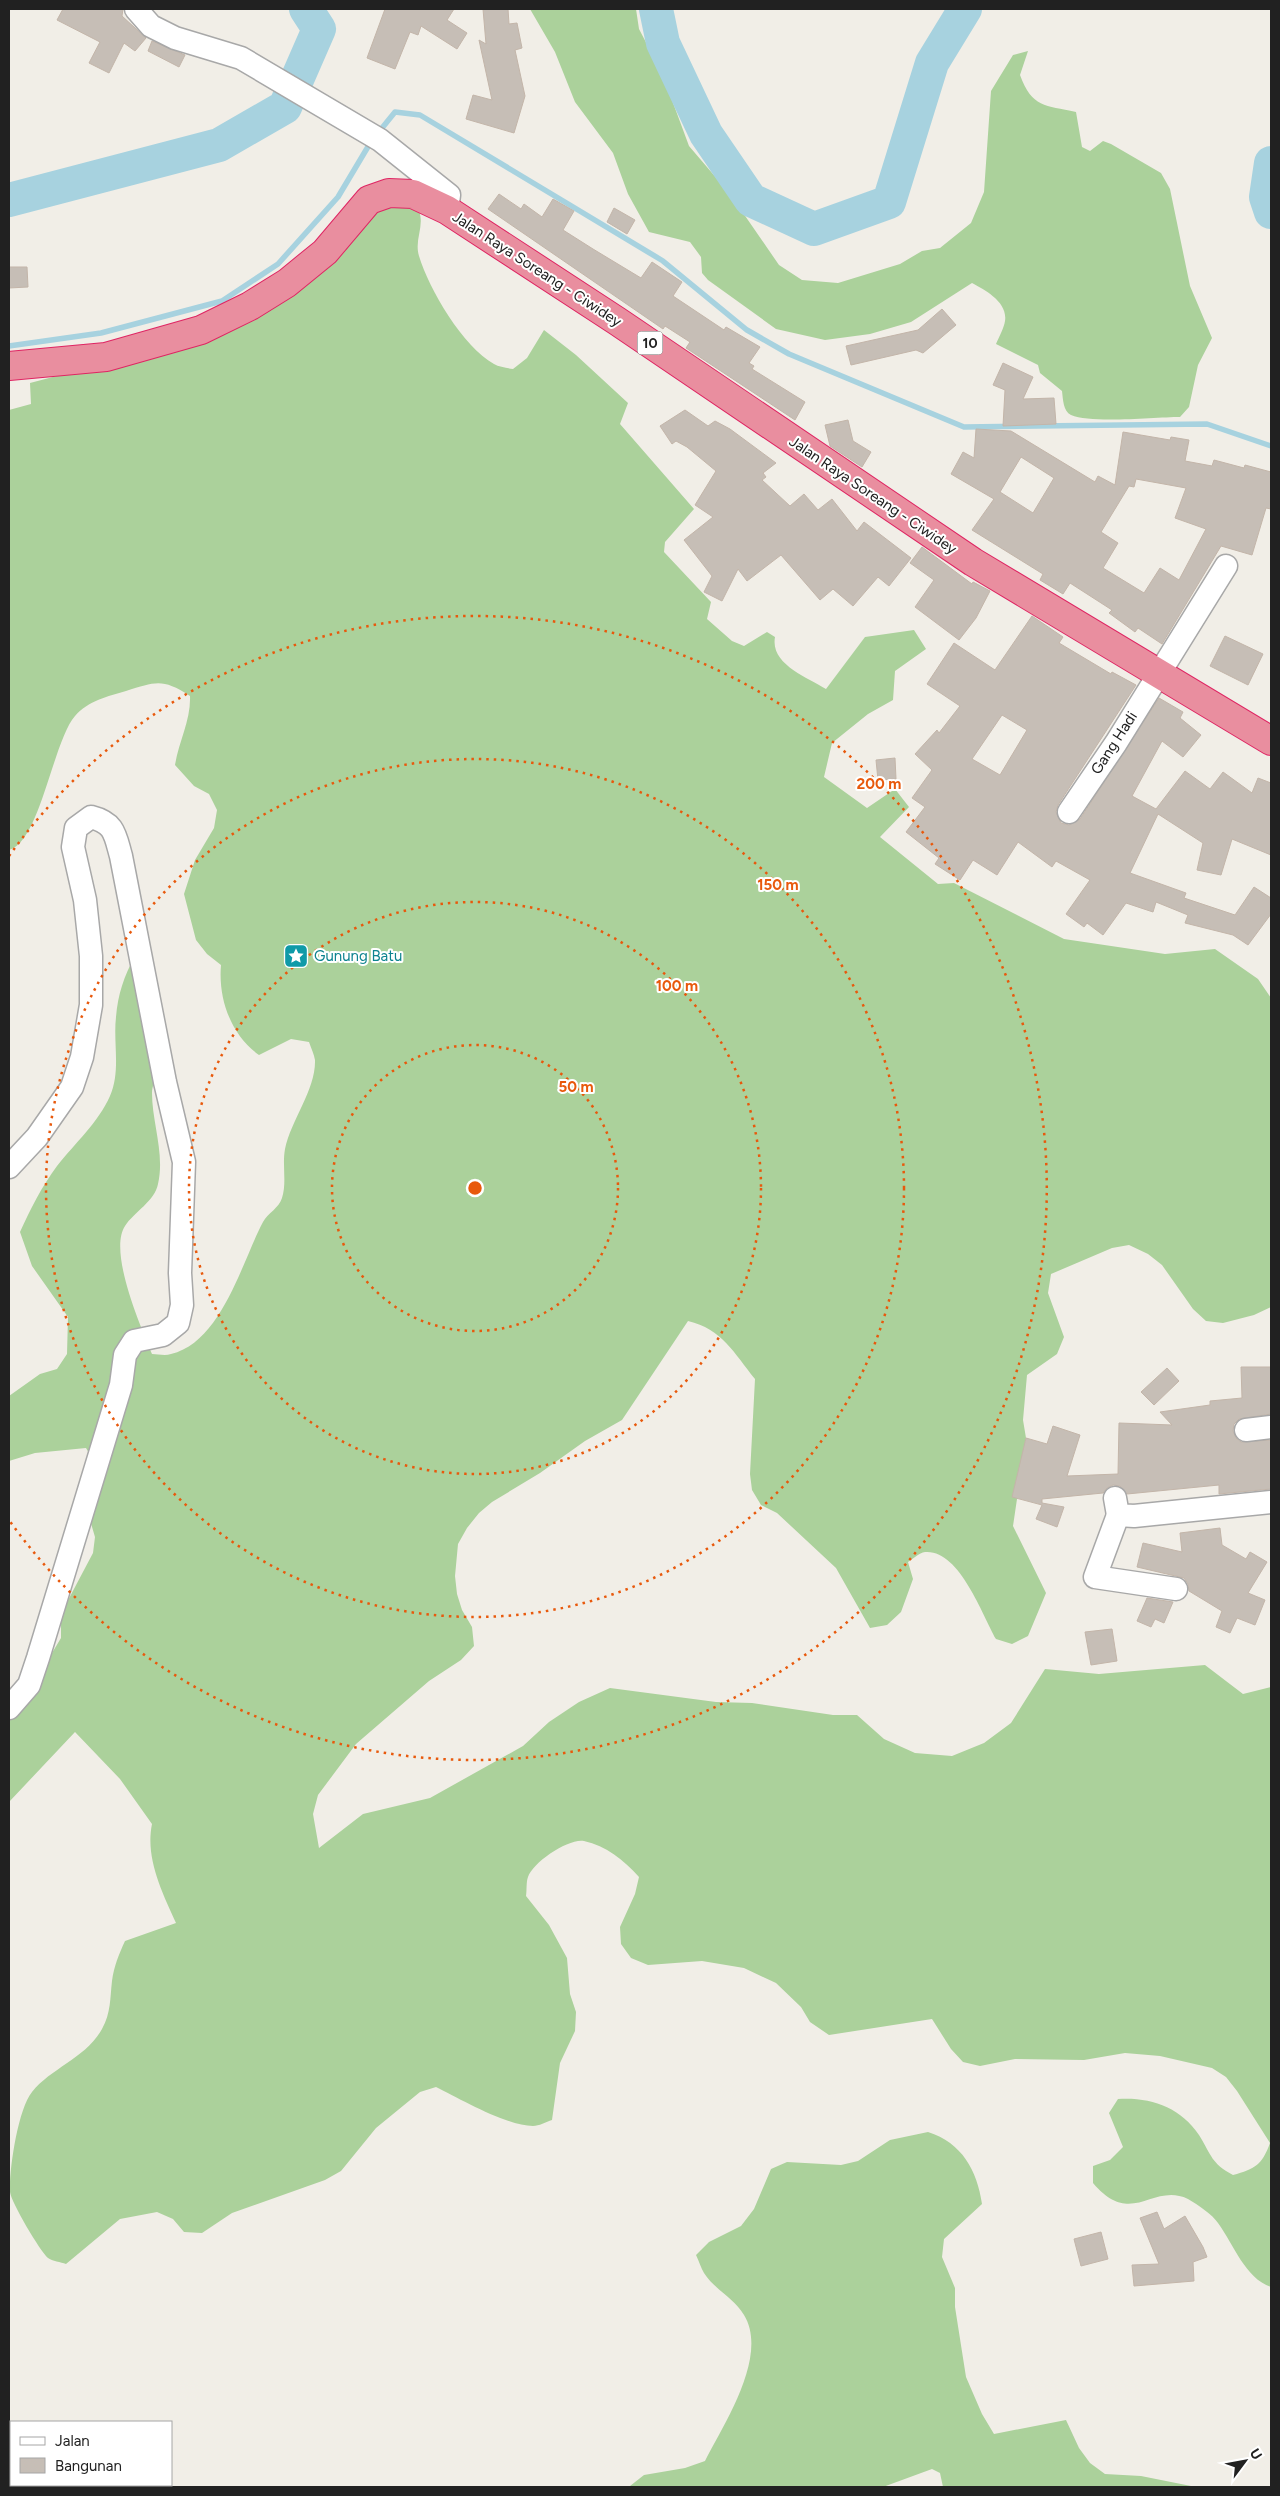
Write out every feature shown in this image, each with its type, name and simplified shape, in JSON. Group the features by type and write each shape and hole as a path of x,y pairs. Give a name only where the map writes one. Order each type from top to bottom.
{"highway":[{"name":"Jalan Raya Soreang - Ciwidey","path":"9,366 106,357 200,330 250,306 287,283 325,252 369,200 389,192 413,194 447,210 617,321 973,562 1271,741"}],"street":[{"path":"136,9 151,26 175,38 241,58 380,140 449,195 447,210"},
{"name":"Gang Hadi","path":"1069,812 1116,743 1226,566"},
{"path":"9,1166 37,1137 72,1087 82,1057 91,1005 91,956 85,900 73,847 76,828 90,817 105,820 114,832 121,856 184,1162 180,1274 182,1305 178,1323 163,1335 134,1342 125,1355 121,1385 38,1658 29,1685 9,1708"},
{"path":"1246,1430 1271,1427"},
{"path":"1176,1589 1095,1577 1116,1507 1134,1516 1271,1502"}],"green space":[{"path":"530,9 636,9 639,29 662,73 689,146 730,194 779,265 802,280 838,283 900,264 922,251 940,248 971,223 984,192 991,91 1013,55 1028,51 1020,75 1029,94 1048,106 1076,112 1082,147 1090,151 1103,141 1111,144 1161,173 1170,189 1190,286 1212,338 1198,365 1189,407 1180,417 1108,420 1081,418 1071,415 1065,408 1062,391 1040,373 1038,365 996,344 1005,321 1003,308 999,302 983,289 972,283 911,322 870,334 825,340 776,329 708,280 702,273 701,257 690,242 649,232 628,194 613,153 575,102 555,52"},
{"path":"413,201 420,215 418,249 424,269 439,300 459,331 482,356 496,365 513,369 527,358 544,330 576,355 628,403 620,424 694,509 665,542 664,552 711,602 707,619 732,641 744,646 767,632 775,637 778,655 784,662 792,669 826,689 865,637 914,630 926,649 895,671 893,700 868,714 832,743 824,777 867,808 895,789 909,807 880,837 938,884 954,883 1064,939 1165,954 1215,949 1258,979 1271,998 1271,1307 1254,1315 1223,1323 1206,1321 1193,1309 1162,1265 1148,1254 1129,1245 1112,1248 1051,1274 1048,1293 1064,1337 1057,1354 1027,1375 1023,1420 1026,1438 1013,1526 1046,1593 1028,1636 1012,1644 996,1639 968,1585 959,1572 948,1561 937,1554 925,1552 908,1562 913,1579 901,1612 887,1625 870,1628 836,1568 777,1513 761,1505 752,1490 750,1474 755,1379 734,1351 719,1336 700,1325 688,1321 622,1420 585,1441 540,1473 492,1502 479,1513 467,1528 458,1544 455,1576 457,1594 462,1610 472,1627 474,1646 461,1660 429,1681 356,1744 318,1795 313,1814 319,1848 363,1814 430,1798 523,1746 549,1722 579,1702 610,1688 716,1702 752,1703 833,1715 857,1715 884,1739 915,1753 952,1756 984,1743 1011,1723 1045,1669 1099,1674 1205,1665 1243,1694 1271,1687 1271,2287 1262,2283 1247,2269 1216,2220 1192,2201 1175,2195 1131,2204 1119,2203 1107,2196 1093,2183 1093,2166 1110,2160 1123,2147 1109,2113 1118,2099 1153,2102 1174,2111 1191,2125 1216,2163 1233,2175 1247,2171 1257,2165 1270,2143 1226,2077 1212,2068 1160,2056 1125,2053 1084,2060 1015,2059 980,2066 963,2062 951,2049 932,2019 829,2035 810,2022 801,2007 776,1983 744,1968 702,1961 648,1965 631,1958 621,1944 620,1927 635,1894 639,1877 614,1854 600,1846 584,1841 570,1843 552,1852 531,1871 527,1881 526,1896 549,1925 567,1958 570,1994 576,2012 575,2031 560,2063 552,2120 533,2126 510,2122 436,2087 420,2092 376,2128 341,2171 325,2180 232,2213 202,2233 184,2232 173,2219 157,2212 120,2219 66,2264 50,2259 44,2254 15,2206 10,2192 13,2155 19,2125 27,2100 32,2092 49,2076 87,2048 102,2029 109,2011 114,1970 125,1941 176,1923 156,1875 150,1837 152,1824 120,1779 75,1732 9,1802 9,1712 34,1683 61,1638 61,1621 66,1604 93,1553 95,1537 90,1520 90,1455 86,1448 35,1453 9,1461 9,1396 40,1374 57,1369 67,1354 68,1317 32,1266 20,1232 37,1198 52,1174 64,1157 93,1124 110,1096 115,1077 115,1027 118,1001 125,978 135,956 157,1074 152,1093 160,1172 153,1196 125,1226 121,1238 120,1253 128,1290 152,1354 169,1355 189,1346 204,1334 217,1317 238,1278 263,1222 281,1202 284,1186 285,1149 292,1127 312,1082 315,1060 309,1042 291,1039 259,1055 249,1047 234,1027 228,1015 222,991 221,965 207,954 196,940 184,894 195,860 214,828 217,810 209,794 194,786 175,765 189,714 190,696 172,686 159,683 145,685 105,697 80,711 67,729 38,811 29,829 20,843 9,850 9,410 31,404 30,383 194,340 366,214"},
{"path":"928,2132 950,2143 966,2159 972,2169 980,2192 982,2204 944,2239 942,2257 955,2288 955,2307 966,2377 982,2414 994,2434 1066,2420 1079,2448 1090,2463 1105,2474 1141,2476 1196,2487 943,2487 940,2473 932,2469 883,2487 631,2487 644,2475 685,2468 705,2461 741,2390 748,2369 751,2350 750,2332 744,2315 708,2279 696,2255 709,2242 741,2226 754,2209 771,2169 787,2162 841,2165 858,2161 890,2140"}],"building":[{"path":"63,9 123,9 122,16 146,38 135,51 124,43 109,73 89,63 100,42 57,20"},
{"path":"385,9 454,9 447,20 467,33 457,49 421,26 418,35 410,32 395,69 367,58"},
{"path":"483,9 508,9 509,24 517,23 522,48 515,50 525,96 514,133 466,119 473,95 492,100 479,40 486,44"},
{"path":"152,41 185,55 179,67 148,51"},
{"path":"499,194 521,209 524,204 542,217 553,199 574,211 563,230 641,278 652,262 682,282 673,296 724,330 726,327 760,347 749,363 754,366 752,369 805,402 795,420 686,348 690,342 665,326 663,329 488,209"},
{"path":"614,208 635,220 627,234 607,222"},
{"path":"9,267 27,267 28,287 9,288"},
{"path":"942,309 956,325 923,353 916,350 851,365 846,346 918,330"},
{"path":"1003,363 1033,377 1023,399 1054,398 1056,424 1003,426 1005,390 993,385"},
{"path":"685,410 708,426 715,421 730,429 776,463 763,473 766,477 762,480 790,506 804,494 818,510 832,499 857,531 864,522 911,558 889,586 878,577 853,606 833,589 820,600 781,555 747,581 738,569 722,601 704,592 712,576 684,540 713,517 695,505 716,471 687,447 676,441 672,444 660,426"},
{"path":"848,420 853,441 871,452 862,467 830,446 825,425"},
{"path":"976,429 1011,431 1095,482 1098,476 1115,485 1123,432 1170,440 1171,437 1189,440 1185,461 1212,466 1214,460 1244,468 1245,465 1271,472 1271,509 1266,508 1252,555 1221,546 1162,644 1138,628 1135,632 1109,613 1112,610 1070,583 1063,594 1040,580 1043,574 972,530 994,499 951,474 963,452 974,458","holes":["1021,457 1054,478 1033,513 1000,492","1136,479 1186,488 1175,518 1206,529 1179,580 1160,568 1144,593 1103,568 1118,543 1101,532 1129,486 1134,487"]},
{"path":"922,547 972,584 973,582 990,591 976,618 959,640 915,607 934,580 910,563"},
{"path":"1032,616 1063,637 1059,643 1111,674 1112,672 1136,685 1058,805 1056,812 1061,823 1069,825 1080,819 1159,698 1183,712 1180,718 1201,735 1183,757 1162,741 1132,796 1156,809 1185,771 1210,789 1223,772 1252,793 1258,778 1271,783 1271,855 1232,839 1221,875 1197,870 1203,843 1158,814 1130,873 1186,893 1184,898 1235,915 1254,887 1271,898 1271,914 1248,945 1233,935 1185,923 1188,915 1156,902 1153,912 1126,903 1103,935 1087,923 1084,927 1066,914 1090,880 1056,861 1052,867 1018,842 997,875 973,860 960,880 935,864 939,858 906,832 925,807 912,798 932,770 915,754 937,730 939,733 960,706 927,684 954,643 995,670","holes":["1002,715 1027,730 1000,775 972,759"]},
{"path":"1225,636 1263,654 1248,685 1210,666"},
{"path":"895,758 896,779 878,780 876,760"},
{"path":"1241,1367 1271,1367 1271,1414 1239,1419 1234,1424 1233,1431 1236,1438 1241,1442 1271,1440 1271,1489 1219,1494 1219,1485 1127,1494 1120,1486 1113,1485 1103,1493 1042,1499 1042,1503 1064,1507 1057,1527 1036,1519 1042,1505 1012,1497 1026,1438 1047,1444 1053,1426 1080,1435 1067,1476 1118,1474 1119,1423 1172,1425 1160,1412 1210,1405 1210,1401 1242,1398"},
{"path":"1167,1368 1179,1381 1154,1405 1141,1392"},
{"path":"1220,1528 1222,1545 1246,1559 1250,1552 1267,1562 1248,1593 1265,1600 1255,1625 1237,1618 1230,1633 1216,1627 1222,1611 1189,1591 1188,1584 1184,1578 1137,1567 1143,1543 1182,1552 1180,1533"},
{"path":"1147,1598 1173,1602 1164,1623 1155,1619 1151,1627 1137,1621"},
{"path":"1112,1629 1117,1661 1091,1665 1085,1632"},
{"path":"1157,2212 1164,2229 1185,2216 1203,2247 1207,2257 1193,2262 1194,2281 1134,2286 1132,2265 1159,2264 1140,2218"},
{"path":"1101,2232 1108,2259 1081,2266 1074,2239"}],"waterway":[{"path":"9,200 219,145 285,107 319,29 306,9"},
{"path":"656,9 663,43 706,134 751,200 814,229 889,202 932,63 965,9"},
{"path":"378,133 395,112 420,115 663,261 747,330 789,354 964,427 1207,424 1271,446"},
{"path":"9,346 101,333 222,301 278,264 338,197 372,140"},
{"path":"1271,163 1266,197 1271,212"}],"place":[{"name":"Gunung Batu","path":"296,956"}]}
